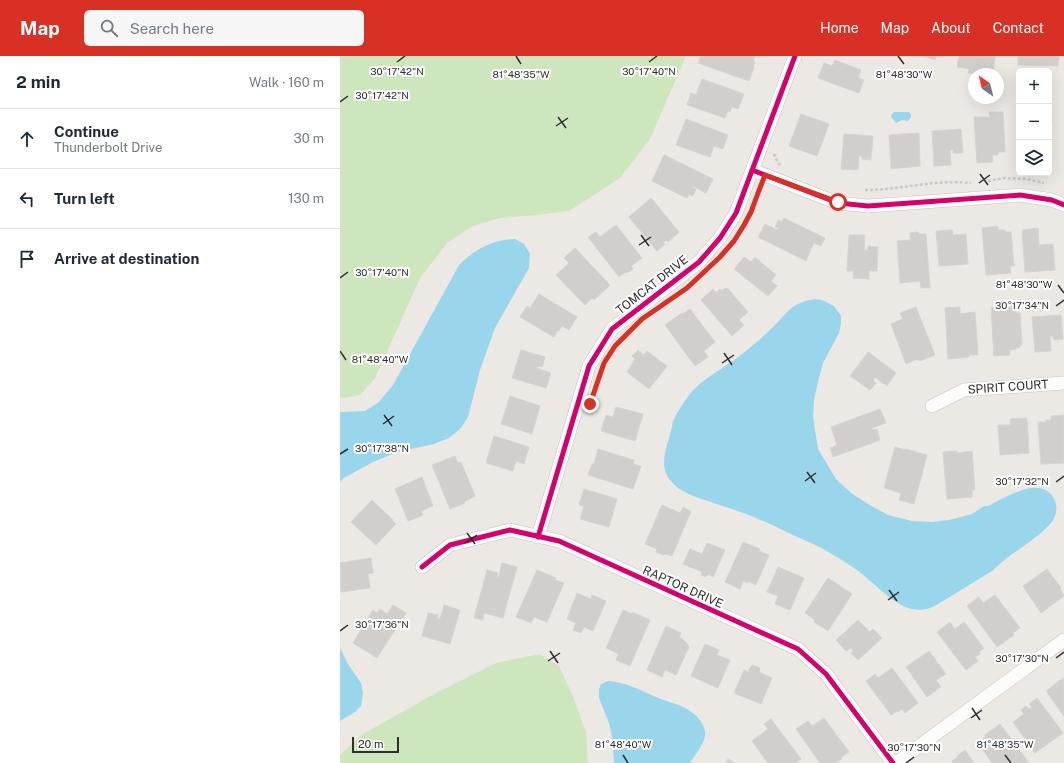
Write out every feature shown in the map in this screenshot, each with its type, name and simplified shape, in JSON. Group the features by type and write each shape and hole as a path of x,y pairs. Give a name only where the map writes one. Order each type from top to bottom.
{"street":[{"name":"TOMCAT DRIVE","path":"538,536 589,366 612,328 699,262 720,238 736,213 795,56"},
{"path":"752,170 838,202 868,206 1020,194 1052,200 1064,205"},
{"name":"SPIRIT COURT","path":"932,406 964,390 1064,384"},
{"name":"RAPTOR DRIVE","path":"422,567 450,545 510,530 559,541 798,649 826,674 894,763"},
{"path":"894,763 1064,640"}],"path":[{"path":"775,152 774,155 778,163 783,167"},
{"path":"984,182 1005,178 1026,179 1046,183"},
{"path":"862,190 921,184 978,182"}],"green space":[{"path":"340,56 686,56 650,139 620,178 569,211 500,218 473,226 447,243 420,278 375,378 360,395 343,398 340,397"},
{"path":"539,654 559,666 573,696 586,732 588,763 340,763 340,755 363,734 434,694 496,663"}],"water":[{"path":"894,112 909,112 911,117 908,121 902,120 896,123 891,117"},
{"path":"515,239 524,244 530,254 529,268 495,328 480,370 468,417 460,429 449,438 434,444 398,452 373,462 344,478 340,482 340,412 365,411 379,402 393,385 459,265 465,259 491,243"},
{"path":"815,299 822,300 834,306 841,316 839,333 823,363 814,400 813,417 818,449 836,479 851,493 888,515 912,521 932,522 949,520 972,514 984,506 988,506 1004,497 1033,488 1042,489 1049,493 1055,501 1056,512 1054,518 1041,533 1005,559 992,571 930,608 921,610 912,609 896,602 853,567 823,549 751,516 689,494 674,484 667,475 664,457 673,422 691,392 751,347 793,307 803,302"},
{"path":"340,648 348,664 361,683 363,693 361,706 355,712 340,721"},
{"path":"608,681 622,683 683,707 696,716 704,726 705,736 701,746 690,763 614,763 612,737 609,723 599,698 599,689 601,684"}],"building":[{"path":"701,56 755,56 753,61 755,62 749,81 698,63"},
{"path":"923,56 936,56 935,60"},
{"path":"959,56 995,56 994,68 968,69 957,67"},
{"path":"1018,56 1059,56 1058,66 1018,65"},
{"path":"835,60 861,70 858,78 864,80 859,93 818,78 824,63 832,66"},
{"path":"702,79 744,94 738,109 732,107 730,112 728,111 725,118 687,105 691,93 696,95"},
{"path":"989,112 1003,112 1005,152 998,152 998,155 992,155 993,162 977,163 974,117 990,117"},
{"path":"801,114 829,124 817,156 789,146"},
{"path":"686,119 728,135 723,149 714,146 710,157 676,145"},
{"path":"961,129 963,153 953,153 953,150 950,150 951,165 934,166 932,131"},
{"path":"919,133 920,166 891,169 889,135"},
{"path":"844,134 873,136 871,160 862,159 862,156 859,156 858,170 841,169"},
{"path":"664,155 713,179 706,193 693,186 692,187 696,189 693,196 689,194 687,198 652,181"},
{"path":"651,198 679,232 668,242 666,240 663,242 665,244 657,251 629,217"},
{"path":"784,218 825,238 821,246 814,243 806,261 758,237 765,224 777,230 779,228 775,227 778,220 782,222"},
{"path":"616,225 642,258 631,266 633,269 619,277 588,237 596,232 600,237"},
{"path":"998,226 998,230 1011,232 1014,266 1010,266 1011,273 986,275 982,228"},
{"path":"1038,228 1039,245 1053,244 1055,270 1025,272 1022,230"},
{"path":"952,230 953,235 966,234 968,264 939,266 936,231"},
{"path":"918,232 919,234 926,234 930,288 921,288 920,281 900,283 897,241 911,240 910,233"},
{"path":"849,235 865,235 864,250 868,250 868,246 878,247 877,271 869,271 869,279 853,278 854,271 847,271"},
{"path":"575,248 610,285 594,300 592,298 585,305 556,275 569,263 564,258"},
{"path":"744,257 751,262 755,257 776,275 771,281 777,286 768,296 734,269"},
{"path":"725,288 728,289 748,312 739,320 744,325 732,336 701,300 713,289 716,293 720,289 722,290"},
{"path":"539,294 577,317 569,330 562,326 554,337 520,317 527,306 530,308"},
{"path":"1016,306 1016,313 1020,313 1022,344 1019,348 1010,350 1010,355 994,356 991,307"},
{"path":"916,307 935,355 919,361 918,359 906,364 891,324 903,319 900,313"},
{"path":"960,307 960,314 975,312 978,355 948,359 945,308"},
{"path":"690,309 715,342 704,351 708,357 695,366 665,325"},
{"path":"1061,315 1063,339 1054,340 1053,336 1050,336 1051,351 1035,352 1032,317"},
{"path":"521,350 545,357 542,367 538,366 537,368 551,373 546,388 512,378"},
{"path":"638,350 644,355 647,351 667,366 649,389 627,372 635,359 632,356"},
{"path":"868,352 896,373 887,386 875,377 873,381 876,383 870,390 850,376"},
{"path":"510,396 540,406 532,434 501,424"},
{"path":"616,407 643,414 635,441 601,431 606,415 613,417"},
{"path":"880,409 886,423 872,428 873,430 877,429 880,440 833,457 830,448 837,445 831,427"},
{"path":"1064,415 1064,463 1041,464 1038,422 1046,422 1046,420 1051,420 1051,416"},
{"path":"1027,418 1029,453 1000,455 998,425 1011,425 1010,419"},
{"path":"494,436 529,447 524,464 516,461 513,471 486,463"},
{"path":"895,447 927,455 914,504 899,500 901,493 884,488"},
{"path":"598,449 634,460 633,464 641,466 633,489 588,475 592,464 594,464"},
{"path":"957,451 957,453 972,451 975,490 972,490 972,497 947,499 943,452"},
{"path":"455,456 458,463 461,462 475,496 464,502 465,503 450,509 432,465"},
{"path":"422,477 433,506 421,511 423,515 408,521 395,489"},
{"path":"584,489 617,499 609,527 580,519 584,506 579,505"},
{"path":"372,500 396,524 376,545 351,522"},
{"path":"662,505 680,513 683,507 691,511 672,556 656,552 657,549 645,544"},
{"path":"743,542 760,549 759,551 769,555 756,585 748,581 748,583 743,581 740,589 725,582"},
{"path":"707,543 725,550 713,577 708,574 706,577 701,575 702,572 683,564 690,549 702,554"},
{"path":"371,558 373,573 368,574 370,588 341,592 340,563"},
{"path":"502,563 517,567 503,618 484,613 483,620 474,618 487,570 498,573 497,577 499,577"},
{"path":"778,567 804,578 790,610 775,604 778,596 767,592"},
{"path":"1047,569 1061,588 1060,589 1064,596 1041,613 1023,586"},
{"path":"537,570 556,578 555,580 564,583 547,622 534,617 531,623 516,617"},
{"path":"828,578 852,594 828,631 814,622 815,620 805,613"},
{"path":"577,593 591,599 592,595 606,601 593,631 584,627 581,633 573,630 576,623 567,619"},
{"path":"995,595 1020,628 1013,633 1014,635 997,647 967,606 979,597 983,603"},
{"path":"393,605 406,613 377,658 353,643 373,610 377,613 380,609 387,614"},
{"path":"444,605 460,610 450,644 422,636 428,613 438,615 437,618 440,619"},
{"path":"623,610 632,614 632,612 650,620 630,666 616,660 619,654 606,648"},
{"path":"858,620 870,632 873,629 882,638 858,660 851,653 853,650 851,648 846,651 836,640"},
{"path":"950,622 955,629 964,622 984,648 979,652 980,654 975,657 978,661 966,670 937,632"},
{"path":"666,626 681,633 679,637 687,643 689,647 676,675 665,670 662,677 647,670"},
{"path":"705,644 719,650 717,655 730,660 718,688 691,676"},
{"path":"929,651 946,674 936,680 941,687 927,697 906,667"},
{"path":"752,665 760,668 759,672 772,678 761,704 734,693 744,670 748,672"},
{"path":"892,668 918,703 905,713 902,709 891,715 866,681 875,674 878,678"},
{"path":"1063,678 1064,680 1064,716 1046,691"},
{"path":"1037,698 1063,733 1035,753 1013,722 1024,714 1021,710 1026,706 1029,709 1032,707 1029,704"},
{"path":"824,718 849,752 841,757 842,759 836,763 820,763 796,729 808,721 812,726"},
{"path":"771,719 801,759 796,763 768,763 752,741 768,729 764,724"},
{"path":"1000,724 1029,763 992,763 978,743 986,737 985,735"},
{"path":"965,750 974,763 952,763 952,761 958,757 957,756"},
{"path":"728,759 735,763 726,763"}],"cycle path":[{"path":"538,537 589,366 612,329 699,262 720,238 736,213 795,56"},
{"path":"752,170 838,203 868,206 1020,195 1052,200 1064,205"},
{"path":"422,567 450,545 510,530 559,541 798,649 826,674 893,763"}],"route":[{"path":"590,404 604,363 615,346 642,319 687,288 720,257 734,241 751,212 765,175 838,202"}]}
